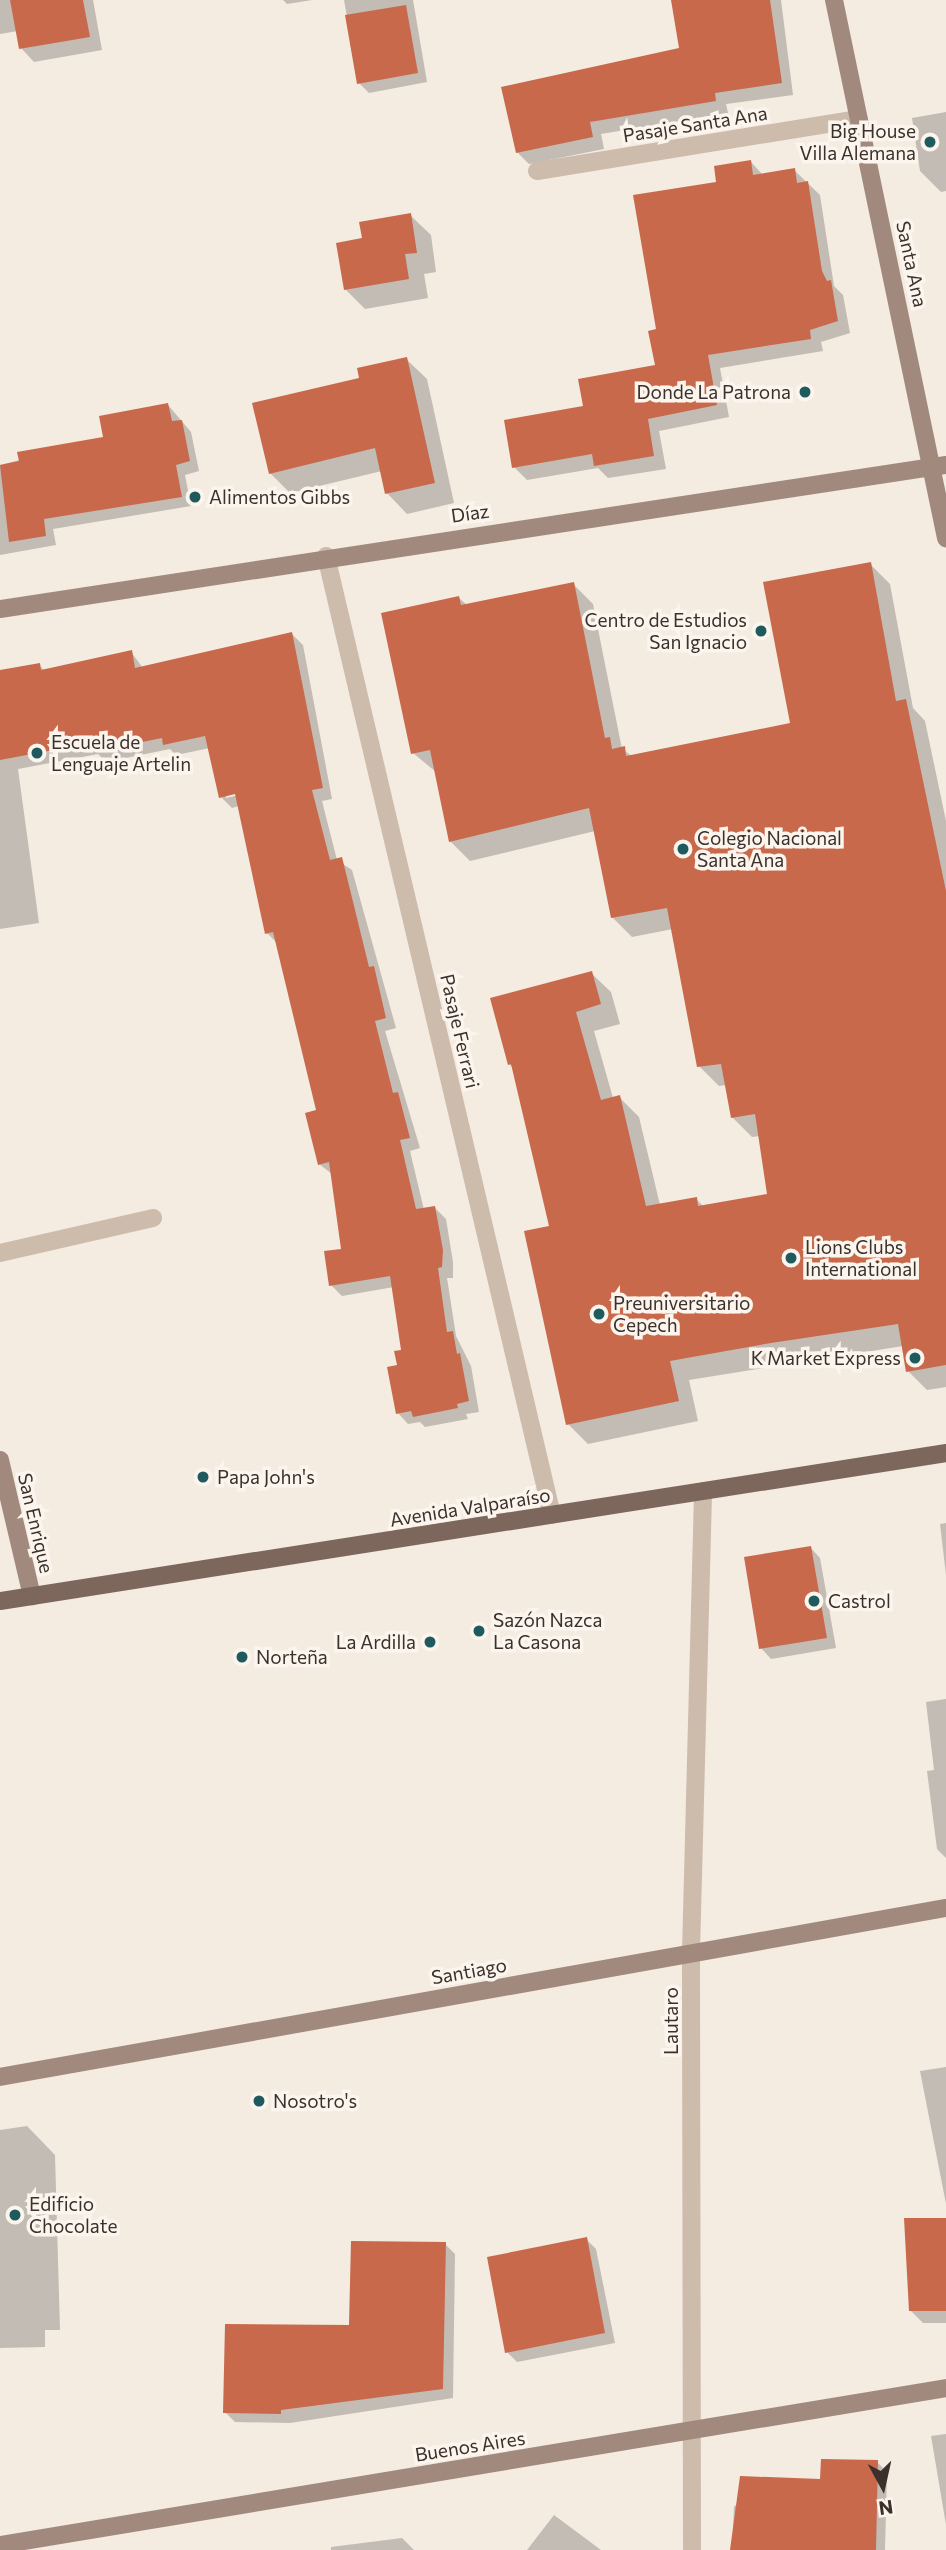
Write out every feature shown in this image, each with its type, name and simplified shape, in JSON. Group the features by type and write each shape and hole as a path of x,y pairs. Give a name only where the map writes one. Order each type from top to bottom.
{"main road":[{"name":"Avenida Valparaíso","path":"0,1601 946,1452"}],"street":[{"name":"Santa Ana","path":"834,0 939,466 946,538"},
{"name":"Pasaje Santa Ana","path":"537,171 859,120"},
{"name":"Díaz","path":"0,608 326,556 939,466"},
{"name":"Pasaje Ferrari","path":"326,556 552,1516"},
{"path":"0,1253 153,1218"},
{"name":"San Enrique","path":"0,1460 32,1596"},
{"name":"Lautaro","path":"692,2550 691,1952 703,1491"},
{"name":"Santiago","path":"0,2077 691,1952 946,1909"},
{"name":"Buenos Aires","path":"0,2545 946,2388"}],"building":[{"path":"10,0 83,0 90,37 19,49"},
{"path":"671,0 770,0 782,83 715,93 716,101 590,122 593,137 516,153 501,87 679,48"},
{"path":"406,5 418,73 357,84 345,15"},
{"path":"751,160 753,175 795,168 797,183 808,181 822,271 827,281 831,280 838,321 810,330 811,339 708,355 717,405 648,419 654,456 594,466 592,454 512,468 504,420 583,406 578,379 655,365 648,331 656,329 633,195 716,182 714,166"},
{"path":"411,213 417,253 405,254 409,279 344,290 336,243 362,238 359,222"},
{"path":"407,357 435,483 385,494 375,448 269,474 252,403 359,378 357,368"},
{"path":"168,403 172,421 182,420 190,461 176,465 182,497 44,519 46,536 9,542 0,465 19,461 17,452 103,437 99,416"},
{"path":"871,562 896,701 906,699 946,891 946,1365 906,1372 898,1324 771,1343 670,1361 679,1401 566,1425 524,1231 549,1226 511,1064 508,1065 490,998 592,971 601,1004 576,1012 601,1100 620,1095 646,1206 697,1197 698,1206 767,1194 755,1114 731,1118 721,1064 697,1067 667,908 611,918 589,808 449,842 430,750 411,754 381,613 459,596 461,605 574,582 605,738 610,737 612,749 625,746 626,756 790,723 763,582"},
{"path":"292,632 323,788 312,790 330,860 342,857 369,967 374,966 386,1018 375,1021 393,1093 398,1092 410,1138 400,1140 416,1209 435,1206 443,1250 442,1267 438,1268 447,1332 453,1331 469,1401 457,1404 458,1408 413,1417 411,1411 396,1414 387,1367 397,1365 394,1351 401,1350 390,1276 329,1286 324,1251 341,1249 329,1162 318,1165 305,1113 316,1110 273,932 265,934 235,794 219,798 205,736 163,745 162,738 93,752 91,743 0,760 0,670 40,663 41,670 132,650 135,668"},
{"path":"811,1546 827,1638 759,1649 744,1557"},
{"path":"904,2218 946,2218 946,2311 909,2311"},
{"path":"587,2237 605,2333 505,2353 487,2257"},
{"path":"351,2241 446,2242 443,2389 281,2410 281,2414 223,2413 225,2324 349,2325"},
{"path":"821,2459 878,2460 876,2550 730,2550 740,2476 820,2479"}],"place":[{"name":"Big House Villa Alemana","path":"930,142"},
{"name":"Donde La Patrona","path":"805,392"},
{"name":"Alimentos Gibbs","path":"195,497"},
{"name":"Centro de Estudios San Ignacio","path":"761,631"},
{"name":"Escuela de Lenguaje Artelin","path":"37,753"},
{"name":"Colegio Nacional Santa Ana","path":"683,849"},
{"name":"Lions Clubs International","path":"791,1258"},
{"name":"Preuniversitario Cepech","path":"599,1314"},
{"name":"K Market Express","path":"915,1358"},
{"name":"Papa John's","path":"203,1477"},
{"name":"Castrol","path":"814,1601"},
{"name":"Sazón Nazca La Casona","path":"479,1631"},
{"name":"La Ardilla","path":"430,1642"},
{"name":"Norteña","path":"242,1657"},
{"name":"Nosotro's","path":"259,2101"},
{"name":"Edificio Chocolate","path":"15,2215"}]}
